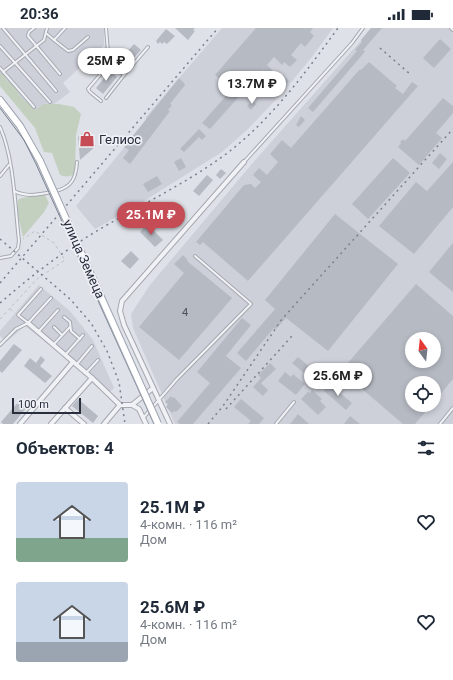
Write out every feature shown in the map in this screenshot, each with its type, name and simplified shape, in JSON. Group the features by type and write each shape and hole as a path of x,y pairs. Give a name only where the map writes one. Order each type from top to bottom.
{"main road":[{"name":"улица Земеца","path":"0,100 20,126 40,161 158,424"}],"street":[{"path":"170,424 124,325 120,311 122,301 244,162"},
{"path":"28,323 92,378 120,405 132,405 139,409 146,424"},
{"path":"20,424 75,363"},
{"path":"51,424 92,378"},
{"path":"132,405 153,388"},
{"path":"104,424 120,405"},
{"path":"65,408 84,424"}],"lane":[{"path":"2,28 56,91"},
{"path":"34,28 28,36 60,74"},
{"path":"3,72 36,47 46,34 47,28"},
{"path":"54,40 65,28"},
{"path":"101,102 88,89 109,64 106,28"},
{"path":"244,162 352,43 363,28"},
{"path":"46,34 68,51 73,50 88,37"},
{"path":"0,46 14,64 50,102"},
{"path":"106,98 148,47"},
{"path":"109,64 124,75"},
{"path":"0,68 34,107"},
{"path":"0,127 4,138 14,191 19,241 18,248 11,256 0,258"},
{"path":"14,191 29,195 66,188 76,176 77,162"},
{"path":"0,176 9,165"},
{"path":"143,417 158,399 251,304 195,256"},
{"path":"28,323 18,315 41,289"},
{"path":"0,345 16,329 28,323 50,298"},
{"path":"38,332 58,310"},
{"path":"64,317 70,322 71,331 80,339"},
{"path":"54,327 62,335"},
{"path":"53,345 70,328"},
{"path":"65,355 83,335"},
{"path":"75,363 92,346"},
{"path":"86,373 98,360"},
{"path":"276,424 294,402"},
{"path":"440,424 453,408"}],"path":[{"path":"0,319 37,279 65,260 51,240 40,236 35,231 19,241"},
{"path":"10,309 18,315"}],"shaded area":[{"path":"0,28 104,28 104,45 63,83 70,92 34,119 0,81"},
{"path":"222,28 333,28 312,57 284,91 248,129 222,152 136,206 95,229 76,206 147,120 145,118"},
{"path":"372,28 453,28 453,424 175,424 133,328 131,314 150,285 251,165"},
{"path":"39,285 70,311 93,340 114,388 110,392 25,326 6,342 0,336 0,331"}],"green space":[{"path":"0,73 4,75 7,81 11,82 21,97 35,110 44,104 59,104 74,107 81,114 76,135 75,174 71,176 60,175 52,153 44,152 35,128 0,86"},
{"path":"45,195 49,203 44,212 23,237 17,211 18,200 26,197"}],"building":[{"path":"175,28 195,28 193,30 195,31 188,40"},
{"path":"256,28 313,28 310,32 314,36 305,47 301,43 291,55 297,60 290,67 284,62 282,65 274,57 267,65 280,78 283,75 289,81 274,96 266,89 263,92 252,82 210,129 202,123 232,89 215,75","holes":["263,70 275,82 271,87 258,76"]},
{"path":"371,28 382,28 363,50 365,51 363,54 313,112 308,108 357,51 355,50 362,42 361,40"},
{"path":"166,29 175,36 167,44 164,42 162,44 160,42 158,44 156,41"},
{"path":"440,39 451,49 434,68 423,58"},
{"path":"134,44 141,50 123,70 116,64"},
{"path":"369,62 397,86 395,88 403,94 412,82 418,86 248,281 203,242 200,245 196,242 244,185 251,184 255,188 261,182 253,175 259,168 267,175 278,162 270,154 282,140 291,148 360,69 361,70"},
{"path":"110,71 117,77 103,94 96,88"},
{"path":"179,78 185,85 170,104 172,105 168,110 170,111 130,164 123,158 129,150 124,147"},
{"path":"443,98 453,106 453,113 436,133 442,138 419,165 398,147 401,143 400,142 403,139 405,141"},
{"path":"253,101 256,104 251,110 247,106"},
{"path":"301,116 305,120 299,127 296,125"},
{"path":"199,129 206,136 202,140 199,137 184,152 180,149"},
{"path":"84,132 96,146 80,160 78,137"},
{"path":"440,153 447,159 439,169 432,163"},
{"path":"181,158 186,167 179,171 174,162"},
{"path":"393,158 410,173 368,219 352,204"},
{"path":"453,162 453,207 414,254 379,226 416,182 427,191"},
{"path":"221,169 226,173 220,179 216,175"},
{"path":"207,175 213,180 199,196 193,191"},
{"path":"157,176 162,184 148,192 143,184"},
{"path":"335,214 398,264 328,351 286,318 276,329 274,328 246,361 237,353 275,309 265,300"},
{"path":"147,224 163,240 155,247 140,232"},
{"path":"453,243 453,292 429,272"},
{"path":"131,251 139,259 130,269 121,261"},
{"path":"183,255 188,260 187,261 232,298 179,360 139,327 184,273 174,264"},
{"path":"416,284 453,316 453,379 441,394 441,376 405,376 405,412 425,412 415,424 403,424 341,371"},
{"path":"242,318 251,325 226,356 241,368 193,424 180,424 177,422 210,383 197,372"},
{"path":"14,344 22,350 2,373 0,371 0,361"},
{"path":"41,356 45,360 40,366 52,376 45,383 24,366 30,358 36,363"},
{"path":"298,357 311,368 305,374 292,363"},
{"path":"270,363 276,369 261,383 268,390 263,396 253,387 261,378 258,375"},
{"path":"285,372 291,377 293,374 305,384 296,395 278,381"},
{"path":"329,384 352,403 346,410 324,391"},
{"path":"312,390 322,399 320,401 326,407 318,415 301,399"},
{"path":"171,396 173,398 174,397 182,406 176,412 174,411 172,413 166,407 168,404 165,402"},
{"path":"78,399 98,416 93,423 72,406"},
{"path":"241,399 264,418 259,424 248,424 251,421 234,407"},
{"path":"19,401 27,407 13,424 3,424 1,422"},
{"path":"298,414 309,424 290,424"},
{"path":"350,416 360,424 344,424"}],"tram line":[{"path":"0,108 24,140 36,164 154,424"}],"railway":[{"path":"0,283 218,28"},
{"path":"0,303 70,248 112,222 181,184 214,163 246,138 275,109 314,61 338,28"},
{"path":"380,48 410,74"},
{"path":"208,424 223,406 282,319 453,129"},
{"path":"0,239 70,299 91,323 107,351 119,382 125,424"},
{"path":"226,409 292,336"}],"place":[{"name":"Гелиос","path":"87,139"}]}
